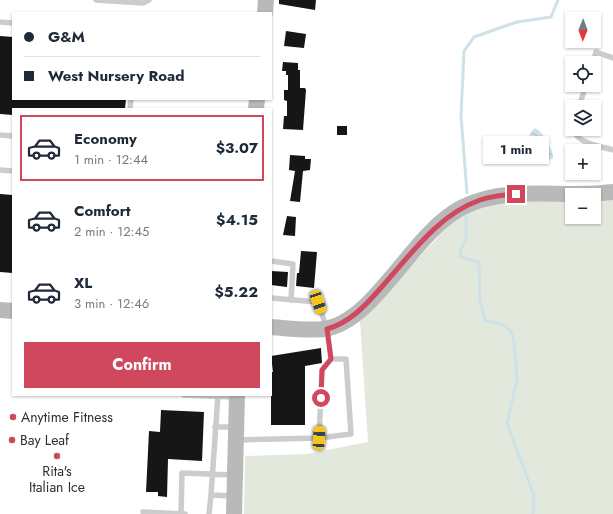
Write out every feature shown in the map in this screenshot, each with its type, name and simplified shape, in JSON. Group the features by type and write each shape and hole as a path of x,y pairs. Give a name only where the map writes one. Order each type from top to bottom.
{"main road":[{"path":"265,12 266,0"},
{"path":"272,327 327,329 345,322 365,306 431,232 446,218 462,207 481,199 505,195 585,194 613,192"},
{"path":"0,310 12,311"},
{"path":"234,514 237,396"}],"lane":[{"path":"96,0 143,3 149,0"},
{"path":"0,22 12,23"},
{"path":"595,56 596,52 613,58"},
{"path":"0,135 12,136"},
{"path":"576,136 582,140 613,150"},
{"path":"0,170 12,171"},
{"path":"272,262 293,264 291,300"},
{"path":"272,298 318,302 327,329 331,359 322,370 319,438"},
{"path":"216,427 236,433 319,438 351,434 346,359 331,359"},
{"path":"204,396 237,396"},
{"path":"209,514 218,396"},
{"path":"181,514 182,473 235,475"},
{"path":"211,495 235,496"},
{"path":"143,512 185,514"}],"shaded area":[{"path":"613,199 613,514 244,514 245,456 307,454 368,442 360,321 450,224 479,209 494,205 524,201 565,201 565,224 601,224 601,200"}],"water":[{"path":"535,128 544,137 552,150 553,158 547,161 524,161 523,157 526,143 530,134"}],"building":[{"path":"279,0 316,0 315,10 279,4"},
{"path":"286,31 306,34 304,48 284,46"},
{"path":"0,36 12,37 12,100 126,100 125,108 12,108 12,115 0,114"},
{"path":"283,62 298,63 298,70 300,70 300,88 305,88 306,90 303,130 283,129 284,116 287,116 287,101 284,100 284,90 288,90 288,75 286,75 286,71 282,71"},
{"path":"337,126 347,126 347,135 337,135"},
{"path":"290,155 305,156 305,159 311,159 310,170 303,171 300,202 290,201 295,171 289,170"},
{"path":"0,194 12,195 12,273 0,272"},
{"path":"287,216 296,217 295,236 283,235"},
{"path":"301,251 317,252 314,288 296,286"},
{"path":"272,271 288,272 287,287 272,285"},
{"path":"321,348 322,363 305,366 305,425 271,425 273,372 272,356"},
{"path":"161,410 204,412 202,461 168,459 167,497 158,496 158,492 146,492 149,431 160,432"}],"waterway":[{"path":"467,193 461,116 464,51 474,37 517,22 551,17 558,0"},
{"path":"466,216 466,239 461,249 460,257 479,262 480,301 485,320 506,326 511,332 514,341 517,380 507,423 534,496 533,514"}],"place":[{"name":"Anytime Fitness","path":"13,417"},
{"name":"Bay Leaf","path":"12,440"},
{"name":"Rita's Italian Ice","path":"57,456"}],"route":[{"path":"321,398 322,370 331,359 327,329 345,322 365,306 431,232 446,218 462,207 481,199 516,194"}]}
